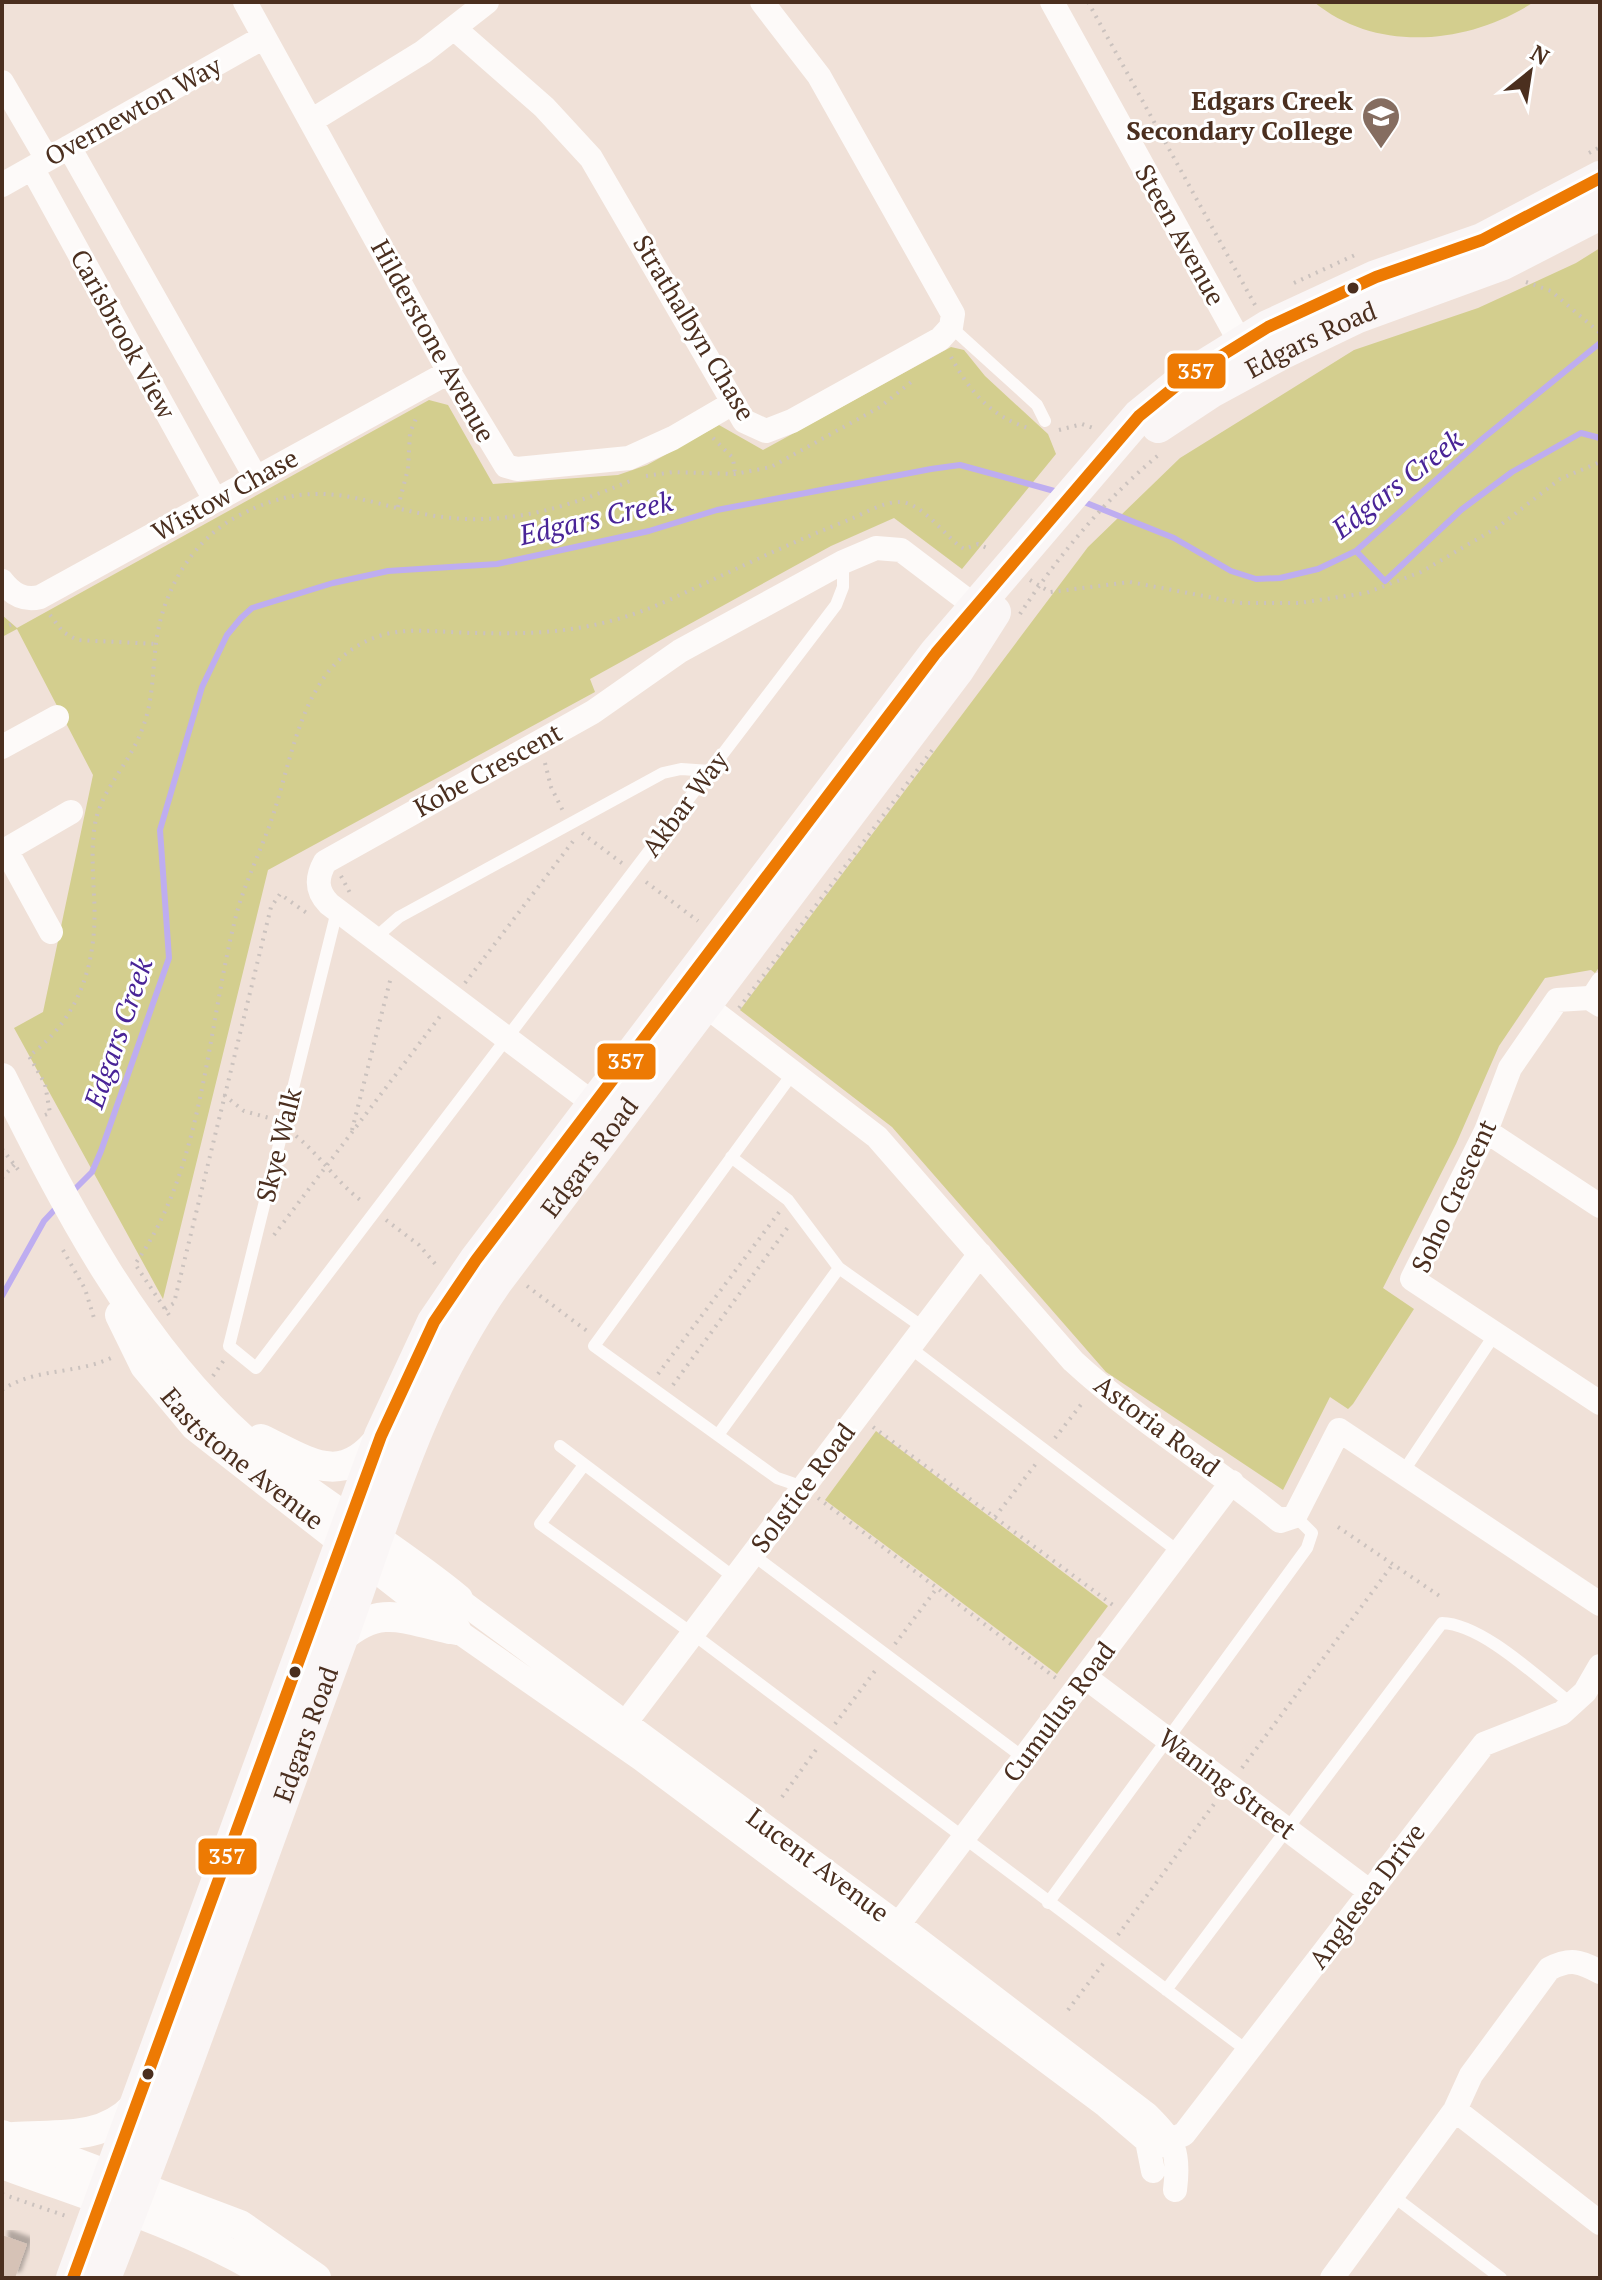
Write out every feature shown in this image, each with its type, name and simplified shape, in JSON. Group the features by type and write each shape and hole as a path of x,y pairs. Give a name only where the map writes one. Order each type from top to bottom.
{"main road":[{"name":"Edgars Road","path":"73,2278 120,2192 341,1638 381,1436 417,1353 449,1298 594,1104 693,997 957,670 1022,574 1050,543 1118,452 1177,412 1247,354 1362,283 1482,240 1590,168"},
{"name":"Edgars Road","path":"1247,354 1503,263 1600,213"},
{"name":"Edgars Road","path":"104,2278 134,2107 358,1540 461,1333 936,653 976,607 1050,543"}],"street":[{"name":"Hilderstone Avenue","path":"245,2 449,372 499,459 510,469 629,458 673,438 733,403"},
{"path":"311,121 350,99 455,29 487,2"},
{"path":"762,2 819,76 951,307 951,327"},
{"name":"Steen Avenue","path":"1052,2 1247,354"},
{"name":"Strathalbyn Chase","path":"455,29 544,107 591,158 733,403 751,427 759,431 776,429 940,339 951,327"},
{"name":"Overnewton Way","path":"2,185 264,37"},
{"name":"Carisbrook View","path":"2,82 40,164 215,500"},
{"name":"Carisbrook View","path":"69,147 256,478"},
{"name":"Wistow Chase","path":"40,597 449,372"},
{"name":"Kobe Crescent","path":"594,1104 337,911 323,898 318,880 325,862 334,854 593,712 680,651 843,562 876,548 893,547 976,607"},
{"path":"2,581 16,595 27,599 40,597"},
{"path":"2,747 57,717"},
{"path":"51,932 4,851 71,812"},
{"name":"Soho Crescent","path":"1596,995 1557,1000 1510,1068 1486,1131 1412,1279 1600,1403"},
{"name":"Astoria Road","path":"693,997 877,1137 1073,1361 1103,1389 1232,1482 1280,1521 1295,1516"},
{"name":"Eaststone Avenue","path":"2,1078 25,1152 89,1239 166,1356 209,1406 245,1441 456,1630"},
{"path":"1486,1131 1600,1206"},
{"name":"Eaststone Avenue","path":"89,1239 134,1347 178,1410 221,1450 358,1540 458,1599"},
{"name":"Solstice Road","path":"626,1722 980,1254"},
{"path":"209,1406 257,1437 297,1456 336,1467 347,1467 360,1461 381,1436"},
{"path":"1295,1516 1339,1430 1600,1604"},
{"name":"Cumulus Road","path":"891,1933 1232,1482"},
{"name":"Lucent Avenue","path":"458,1599 626,1722 891,1933"},
{"path":"341,1638 359,1623 383,1614 456,1630"},
{"name":"Lucent Avenue","path":"456,1630 1147,2114 1159,2153"},
{"name":"Anglesea Drive","path":"1159,2153 1184,2134 1484,1744 1517,1729 1548,1720 1573,1705 1600,1666"},
{"name":"Waning Street","path":"1080,1684 1166,1738 1369,1891"},
{"path":"1332,2278 1455,2110 1471,2075 1549,1969 1567,1960 1582,1962 1600,1972"},
{"path":"4,2145 89,2133 122,2120 134,2107"},
{"path":"1455,2110 1600,2223"},
{"path":"4,2145 120,2192 227,2249 274,2278"},
{"path":"1159,2153 1178,2167 1175,2190"},
{"path":"120,2192 240,2225 316,2278"}],"lane":[{"path":"951,327 1037,405 1045,428"},
{"name":"Akbar Way","path":"256,1368 836,605 843,587 843,562"},
{"path":"374,939 399,917 663,773 681,769 710,771"},
{"name":"Skye Walk","path":"256,1368 229,1346 337,911"},
{"path":"793,1073 596,1343 777,1478 803,1487"},
{"path":"731,1157 788,1200 839,1268 917,1338 1046,1451 1179,1552"},
{"path":"718,1435 839,1268"},
{"path":"1403,1472 1495,1334"},
{"path":"560,1446 735,1578"},
{"path":"584,1465 540,1524 693,1634 1249,2052"},
{"path":"1048,1903 1307,1548 1312,1533 1295,1516"},
{"path":"753,1555 1024,1758"},
{"path":"1166,1990 1442,1623 1458,1624 1483,1638 1573,1705"},
{"path":"1393,2196 1501,2278"}],"path":[{"path":"1088,2 1254,305 1265,299"},
{"path":"1590,168 1600,147"},
{"path":"1287,287 1366,251"},
{"path":"1526,282 1551,291 1598,331"},
{"path":"940,362 950,355 970,389 1002,417 1045,428 1082,424 1118,452 1050,543"},
{"path":"2,1178 25,1152 50,1113 45,1084 29,1056 64,1025 87,979 94,919 91,872 96,820 149,711 157,644 167,599 178,577 206,539 234,518 266,502 313,493 340,494 466,519 513,518 562,508 657,473 735,474 771,467 880,407 922,373"},
{"path":"398,507 408,469 414,422 434,400 426,385"},
{"path":"701,421 716,444 733,458 735,474"},
{"path":"1022,574 1050,592 1130,582 1241,603 1299,603 1366,593 1421,572 1498,527 1560,479 1600,462"},
{"path":"40,597 54,621 72,638 157,644"},
{"path":"2,629 14,623"},
{"path":"545,763 551,787 570,824"},
{"path":"351,1133 391,977"},
{"path":"224,1095 244,1111 273,1119 283,1127 328,1164 350,1193 419,1245 437,1266"},
{"path":"2,1149 25,1152"},
{"path":"650,1386 788,1200"},
{"path":"664,1396 798,1214"},
{"path":"135,1264 165,1309"},
{"path":"72,1266 99,1327"},
{"path":"527,1286 596,1343"},
{"path":"2,1390 33,1375 94,1367 114,1357 109,1347"},
{"path":"995,1517 1083,1402"},
{"path":"858,1416 1130,1617"},
{"path":"803,1487 937,1588 1080,1684"},
{"path":"1338,1527 1441,1597"},
{"path":"1068,2010 1107,1959 1109,1947 1393,1564"},
{"path":"782,1797 937,1588"},
{"path":"2,2194 66,2216"}],"shaded area":[{"path":"1314,2 1534,2 1481,27 1423,37 1394,36 1366,30 1339,19"},
{"path":"1600,248 1600,966 1595,973 1591,970 1545,978 1499,1046 1456,1144 1383,1288 1414,1309 1353,1404 1348,1409 1330,1397 1283,1490 1106,1372 892,1127 740,1010 1088,547 1180,458 1354,350 1478,308 1576,263"},
{"path":"951,347 964,350 985,376 1048,434 1056,454 962,569 894,518 831,546 590,679 595,692 268,870 163,1299 14,1028 43,1012 93,775 17,629 2,637 2,615 17,628 429,400 448,405 493,484 618,475 647,465 719,425 763,450"},
{"path":"876,1431 1108,1606 1057,1674 825,1500"}],"building":[{"path":"2,2235 27,2244 15,2278 2,2278"}],"waterway":[{"name":"Edgars Creek","path":"1079,500 1174,538 1231,571 1256,579 1280,578 1318,569 1356,551 1481,440 1600,343"},
{"path":"1356,551 1385,581 1461,510 1512,472 1581,433 1600,438"},
{"name":"Edgars Creek","path":"73,1191 92,1172 101,1151 169,958 160,830 202,687 227,635 252,608 333,583 388,571 497,564 649,531 717,510 931,469 960,465 1058,492"},
{"name":"Edgars Creek","path":"2,1296 44,1221 59,1205"}],"transit line":[{"name":"357","path":"73,2278 381,1436 434,1322 476,1260 936,653 1139,416 1187,377 1268,327 1376,277 1482,240 1600,178"}],"place":[{"name":"Edgars Creek Secondary College","path":"1381,150"}]}
